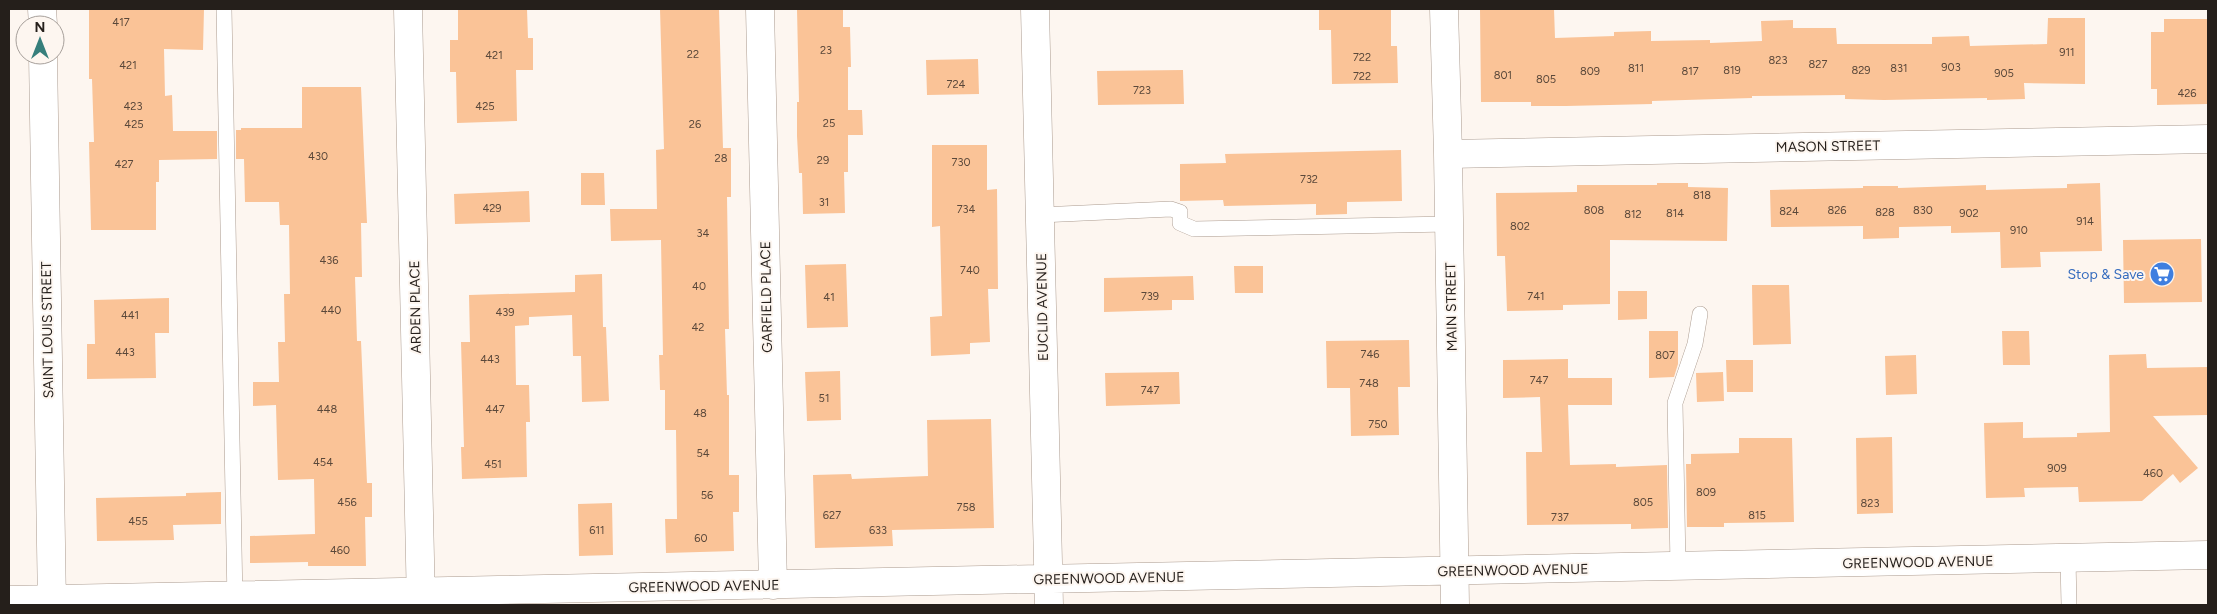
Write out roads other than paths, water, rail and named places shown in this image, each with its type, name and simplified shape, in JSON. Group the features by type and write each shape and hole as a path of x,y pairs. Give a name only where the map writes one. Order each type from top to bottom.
{"street":[{"name":"ARDEN PLACE","path":"408,9 421,599"},
{"name":"GARFIELD PLACE","path":"760,9 772,585"},
{"name":"EUCLID AVENUE","path":"1035,9 1049,592"},
{"name":"MAIN STREET","path":"1444,9 1455,605"},
{"name":"SAINT LOUIS STREET","path":"43,65 52,602"},
{"name":"MASON STREET","path":"1448,154 2208,139"},
{"name":"GREENWOOD AVENUE","path":"9,600 52,602 421,599 772,585 1049,592 1454,571 2208,555"}],"lane":[{"path":"224,9 235,600"},
{"path":"1040,216 1171,209 1180,212 1180,223 1194,229 1449,224"},
{"path":"1678,566 1675,403 1694,344 1700,314"},
{"path":"2068,558 2069,605"}],"place":[{"name":"Stop & Save","path":"2162,274"}]}
